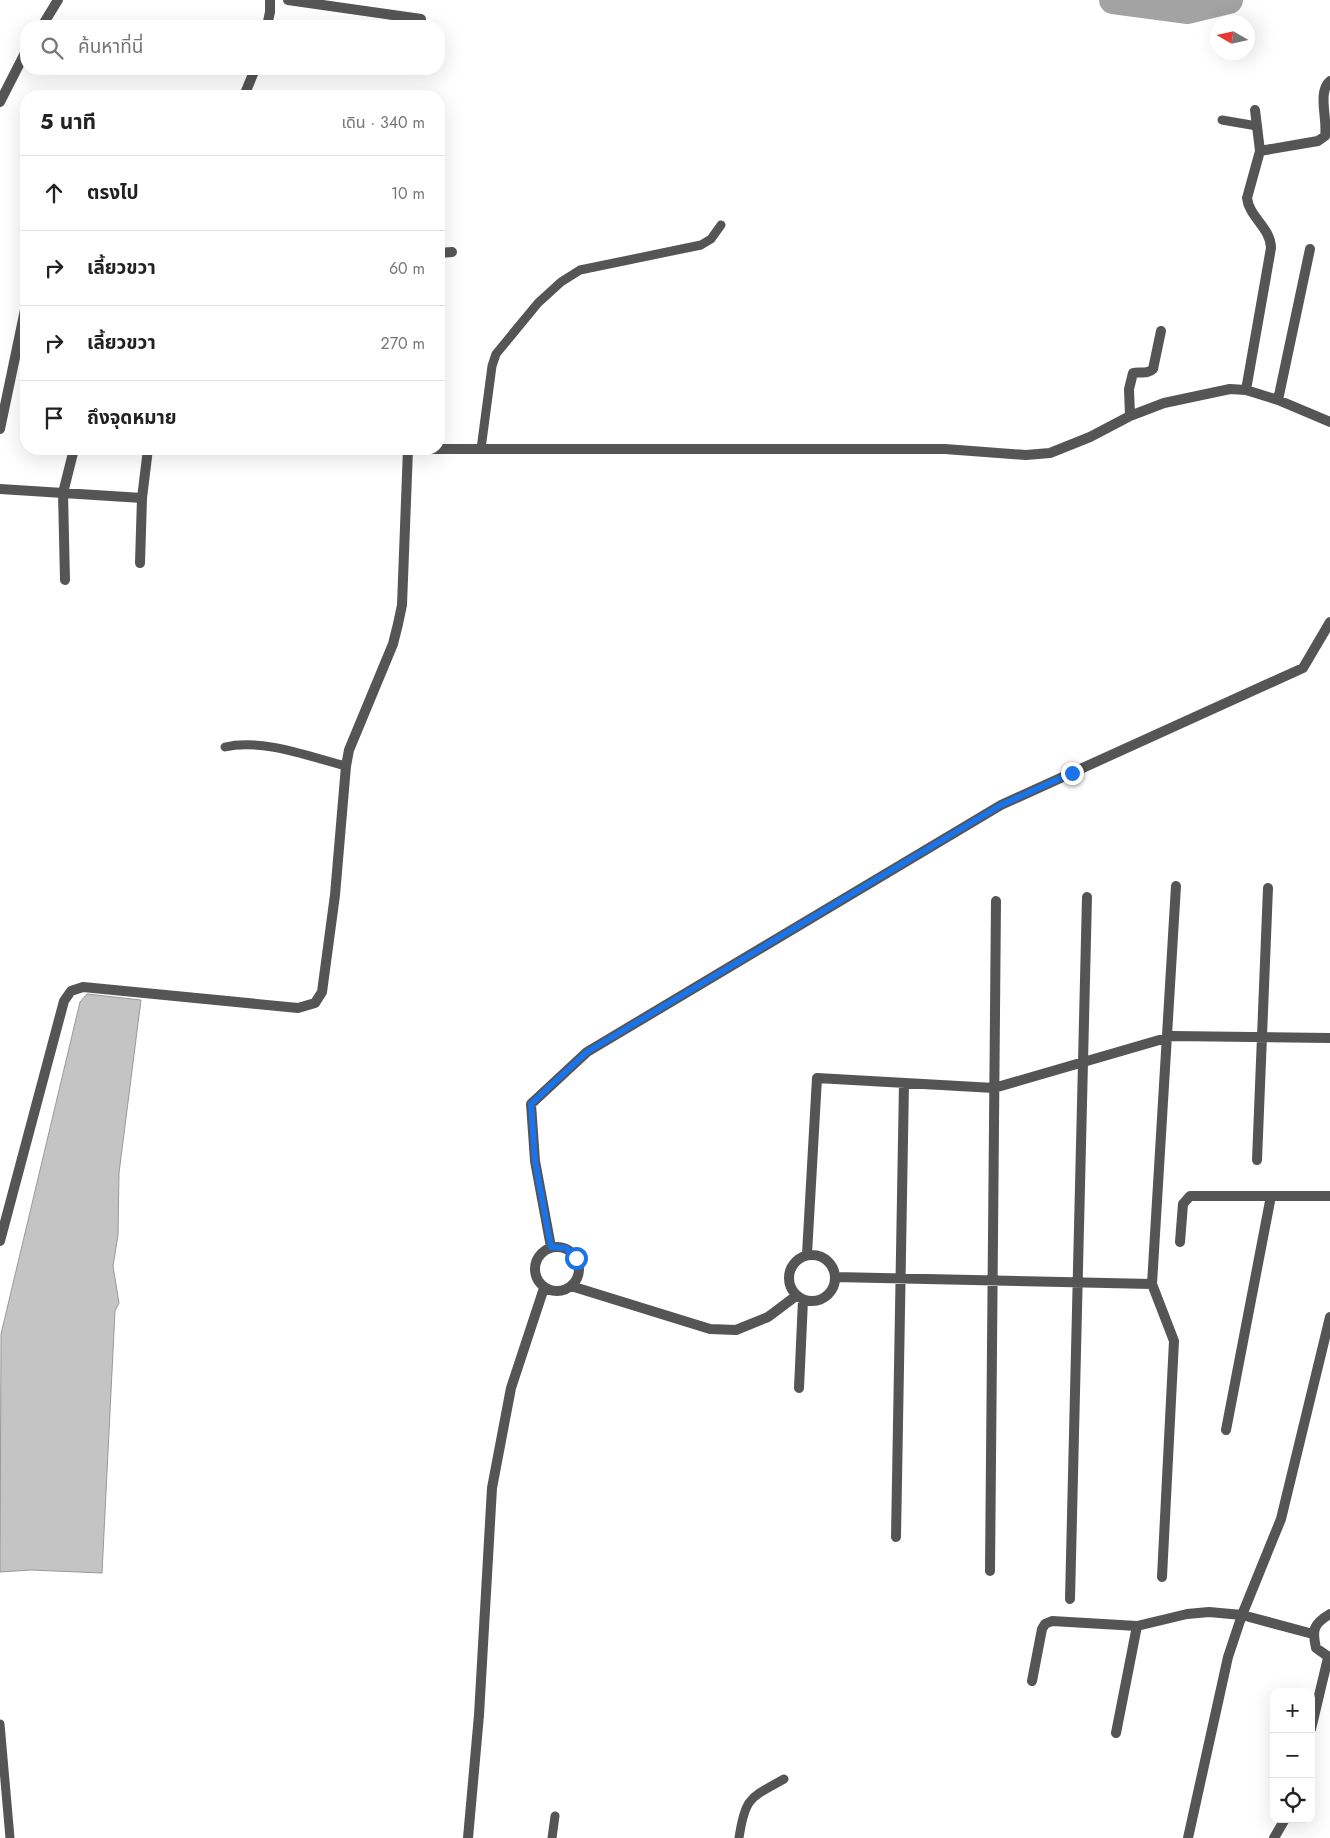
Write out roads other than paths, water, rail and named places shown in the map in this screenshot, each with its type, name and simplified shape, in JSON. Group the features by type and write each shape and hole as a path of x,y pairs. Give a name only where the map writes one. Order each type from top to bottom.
{"street":[{"path":"46,20 58,0"},
{"path":"268,20 270,0"},
{"path":"288,0 420,18"},
{"path":"0,102 20,63"},
{"path":"246,90 253,75"},
{"path":"1260,151 1318,141 1325,136 1327,129 1323,95 1325,85 1330,81"},
{"path":"1246,390 1271,248 1271,240 1248,205 1247,198 1260,151 1254,110"},
{"path":"1278,400 1310,249"},
{"path":"445,253 452,252"},
{"path":"1130,416 1130,379 1133,373 1153,369 1161,331"},
{"path":"0,429 20,334"},
{"path":"445,449 945,449 1026,455 1050,453 1070,446 1130,416 1164,403 1230,389 1246,390 1278,400 1330,422"},
{"path":"65,580 63,493 72,455"},
{"path":"140,563 142,498 147,455"},
{"path":"0,1241 64,1002 71,991 83,987 298,1008 315,1004 322,992 335,895 346,766 354,735 393,644 402,605 408,455"},
{"path":"0,489 142,498"},
{"path":"551,1247 535,1161 531,1104 587,1052 1001,805 1303,668 1330,622"},
{"path":"1162,1577 1174,1341 1152,1284 1176,886"},
{"path":"1257,1160 1268,888"},
{"path":"1070,1599 1087,897"},
{"path":"990,1571 996,901"},
{"path":"807,1254 817,1078 994,1088 1173,1036 1330,1038"},
{"path":"896,1537 904,1083"},
{"path":"1180,1242 1183,1204 1190,1196 1330,1196"},
{"path":"1226,1430 1271,1196"},
{"path":"551,1247 566,1248 576,1258 579,1273 572,1286 558,1292 544,1288 535,1276 535,1262 544,1250 551,1247"},
{"path":"572,1286 710,1329 736,1330 768,1317 800,1298 817,1301 824,1298 834,1285 835,1277 834,1269 823,1257 807,1254 800,1257 790,1269 789,1283 800,1298 799,1388"},
{"path":"835,1277 1152,1284"},
{"path":"468,1838 479,1715 492,1488 511,1388 544,1288"},
{"path":"1188,1838 1228,1657 1242,1616 1281,1519 1330,1317"},
{"path":"1032,1681 1042,1629 1045,1624 1052,1621 1137,1626 1186,1614 1209,1612 1242,1616 1313,1634"},
{"path":"1315,1713 1329,1658 1316,1648 1313,1634 1318,1622 1330,1614"},
{"path":"1116,1733 1137,1626"},
{"path":"1274,1838 1283,1823"}],"lane":[{"path":"1222,120 1257,126"},
{"path":"481,449 492,366 496,354 538,303 561,282 580,270 701,245 711,239 721,225"},
{"path":"225,747 244,744 265,746 346,766"},
{"path":"0,1724 10,1838"},
{"path":"739,1838 744,1813 749,1800 784,1779"},
{"path":"552,1838 555,1816"}],"waterway":[{"path":"1113,0 1188,10 1229,0"}]}
